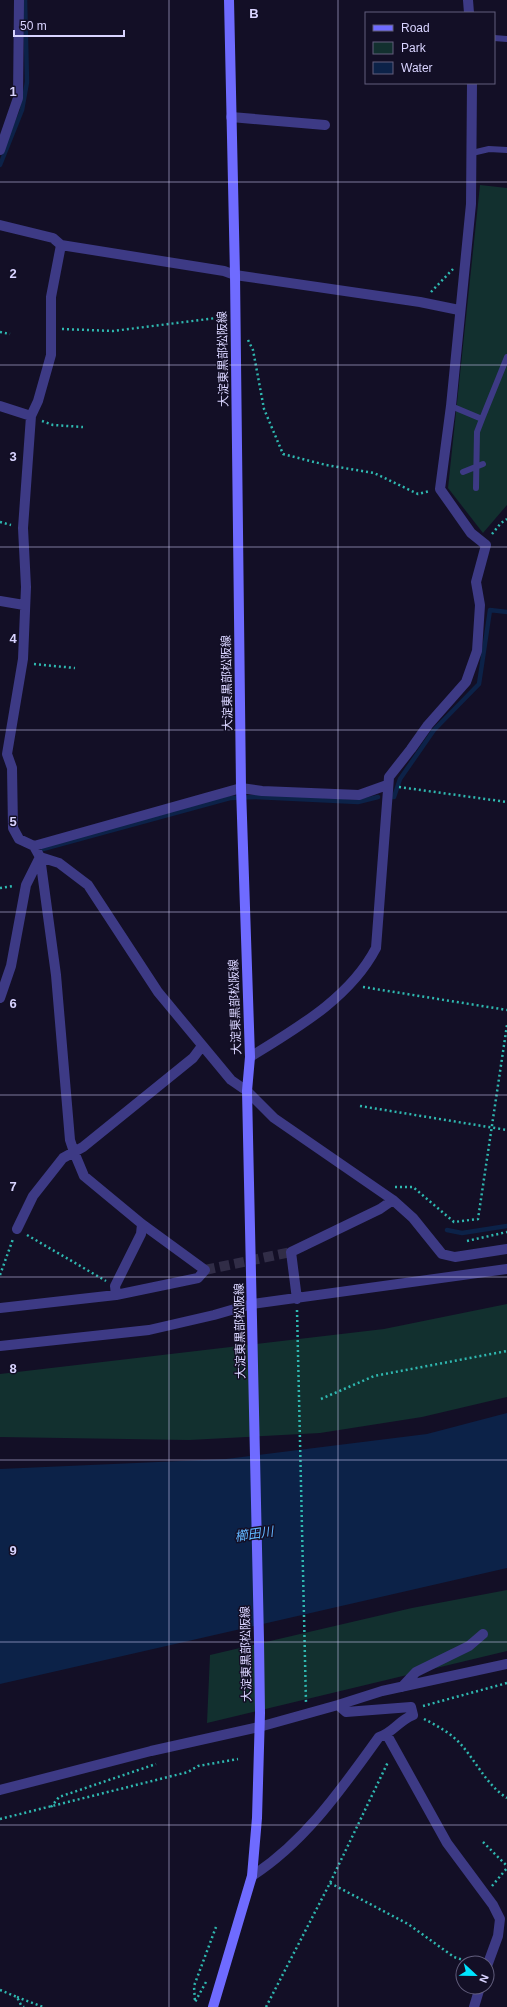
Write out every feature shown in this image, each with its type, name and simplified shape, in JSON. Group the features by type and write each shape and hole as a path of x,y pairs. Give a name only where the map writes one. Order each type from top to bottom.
{"main road":[{"name":"大淀東黒部松阪線","path":"213,2007 252,1876 257,1818 260,1713 247,1091 250,1057 242,794 235,275 228,0"}],"street":[{"path":"0,150 18,98 19,0"},
{"path":"468,0 469,12"},
{"path":"250,1057 299,1027 351,985 367,966 376,948 387,785 389,776 428,725 466,682 477,651 480,605 476,582 486,545 471,533 440,490 451,406 459,310 471,204 472,84"},
{"path":"231,117 325,125"},
{"path":"0,225 53,238 61,245 224,271 235,275 420,302 459,310"},
{"path":"0,1308 198,1278 205,1270 142,1224 84,1176 70,1140 56,975 40,857 34,846 19,839 13,828 12,768 4,753 23,659 24,605 26,586 23,528 31,416 38,401 51,355 51,297 61,245"},
{"path":"0,406 31,416"},
{"path":"0,601 24,605"},
{"path":"34,846 242,794 262,791 359,795 387,785"},
{"path":"0,998 11,966 26,885 40,857"},
{"path":"40,857 59,864 88,885 158,992 231,1080 247,1091 274,1118 392,1200 413,1218 442,1254 454,1257 507,1249"},
{"path":"17,1229 33,1196 63,1158 74,1152 193,1058 202,1046"},
{"path":"297,1303 291,1252 380,1209 392,1200"},
{"path":"116,1291 141,1234 142,1224"},
{"path":"0,1346 149,1330 252,1309 507,1269"},
{"path":"402,1687 416,1672 469,1646 483,1634"},
{"path":"0,1790 152,1750 259,1727 382,1691 507,1664"},
{"path":"252,1876 270,1864 318,1819 379,1737 387,1735 402,1720 413,1715 411,1707 346,1712 338,1705"},
{"path":"387,1735 447,1844 485,1894 500,1919 498,1936 491,1955"},
{"path":"474,2007 478,1995"}],"lane":[{"path":"495,38 507,38"},
{"path":"472,153 488,149 507,150"},
{"path":"476,488 480,464 477,432 507,357"},
{"path":"451,406 482,419"},
{"path":"463,472 480,464"}],"path":[{"path":"420,302 465,256"},
{"path":"0,332 10,334"},
{"path":"31,416 53,425 83,427"},
{"path":"486,545 497,528 507,519"},
{"path":"23,659 36,664 75,668"},
{"path":"404,787 507,802"},
{"path":"351,985 507,1010"},
{"path":"373,1186 413,1187 454,1222 478,1219 507,1025"},
{"path":"360,1106 507,1130"},
{"path":"0,1275 17,1229 116,1291"},
{"path":"461,1243 507,1232"},
{"path":"297,1303 306,1713"},
{"path":"321,1399 374,1376 507,1350"},
{"path":"507,1683 424,1704 413,1715 425,1719 449,1734 463,1747 489,1783 507,1798"},
{"path":"266,2007 330,1883 391,1755 398,1756"},
{"path":"0,1819 188,1772 198,1766 238,1759"},
{"path":"51,1807 59,1797 159,1763"},
{"path":"483,1842 507,1867 485,1894"},
{"path":"330,1883 408,1924 455,1956"},
{"path":"210,1977 195,2002 194,1986 216,1927"},
{"path":"0,1990 43,2007"},
{"path":"17,1997 21,2005 24,2007"}],"green space":[{"path":"480,185 507,188 507,505 483,533 448,488"},
{"path":"507,1304 507,1397 422,1417 320,1433 189,1440 0,1437 0,1374 384,1329"},
{"path":"507,1590 507,1651 207,1723 210,1655 412,1608"}],"water":[{"name":"櫛田川","path":"507,1413 507,1568 0,1684 0,1469 226,1459 427,1434"}],"waterway":[{"path":"0,165 22,110 27,82 25,0"},
{"path":"392,797 394,797 400,779 434,730 479,684 490,610 507,612"},
{"path":"43,849 230,798 256,797 358,802 378,797"},
{"path":"447,1230 462,1233 507,1226"}],"tunnel":[{"path":"205,1270 291,1252"}]}
